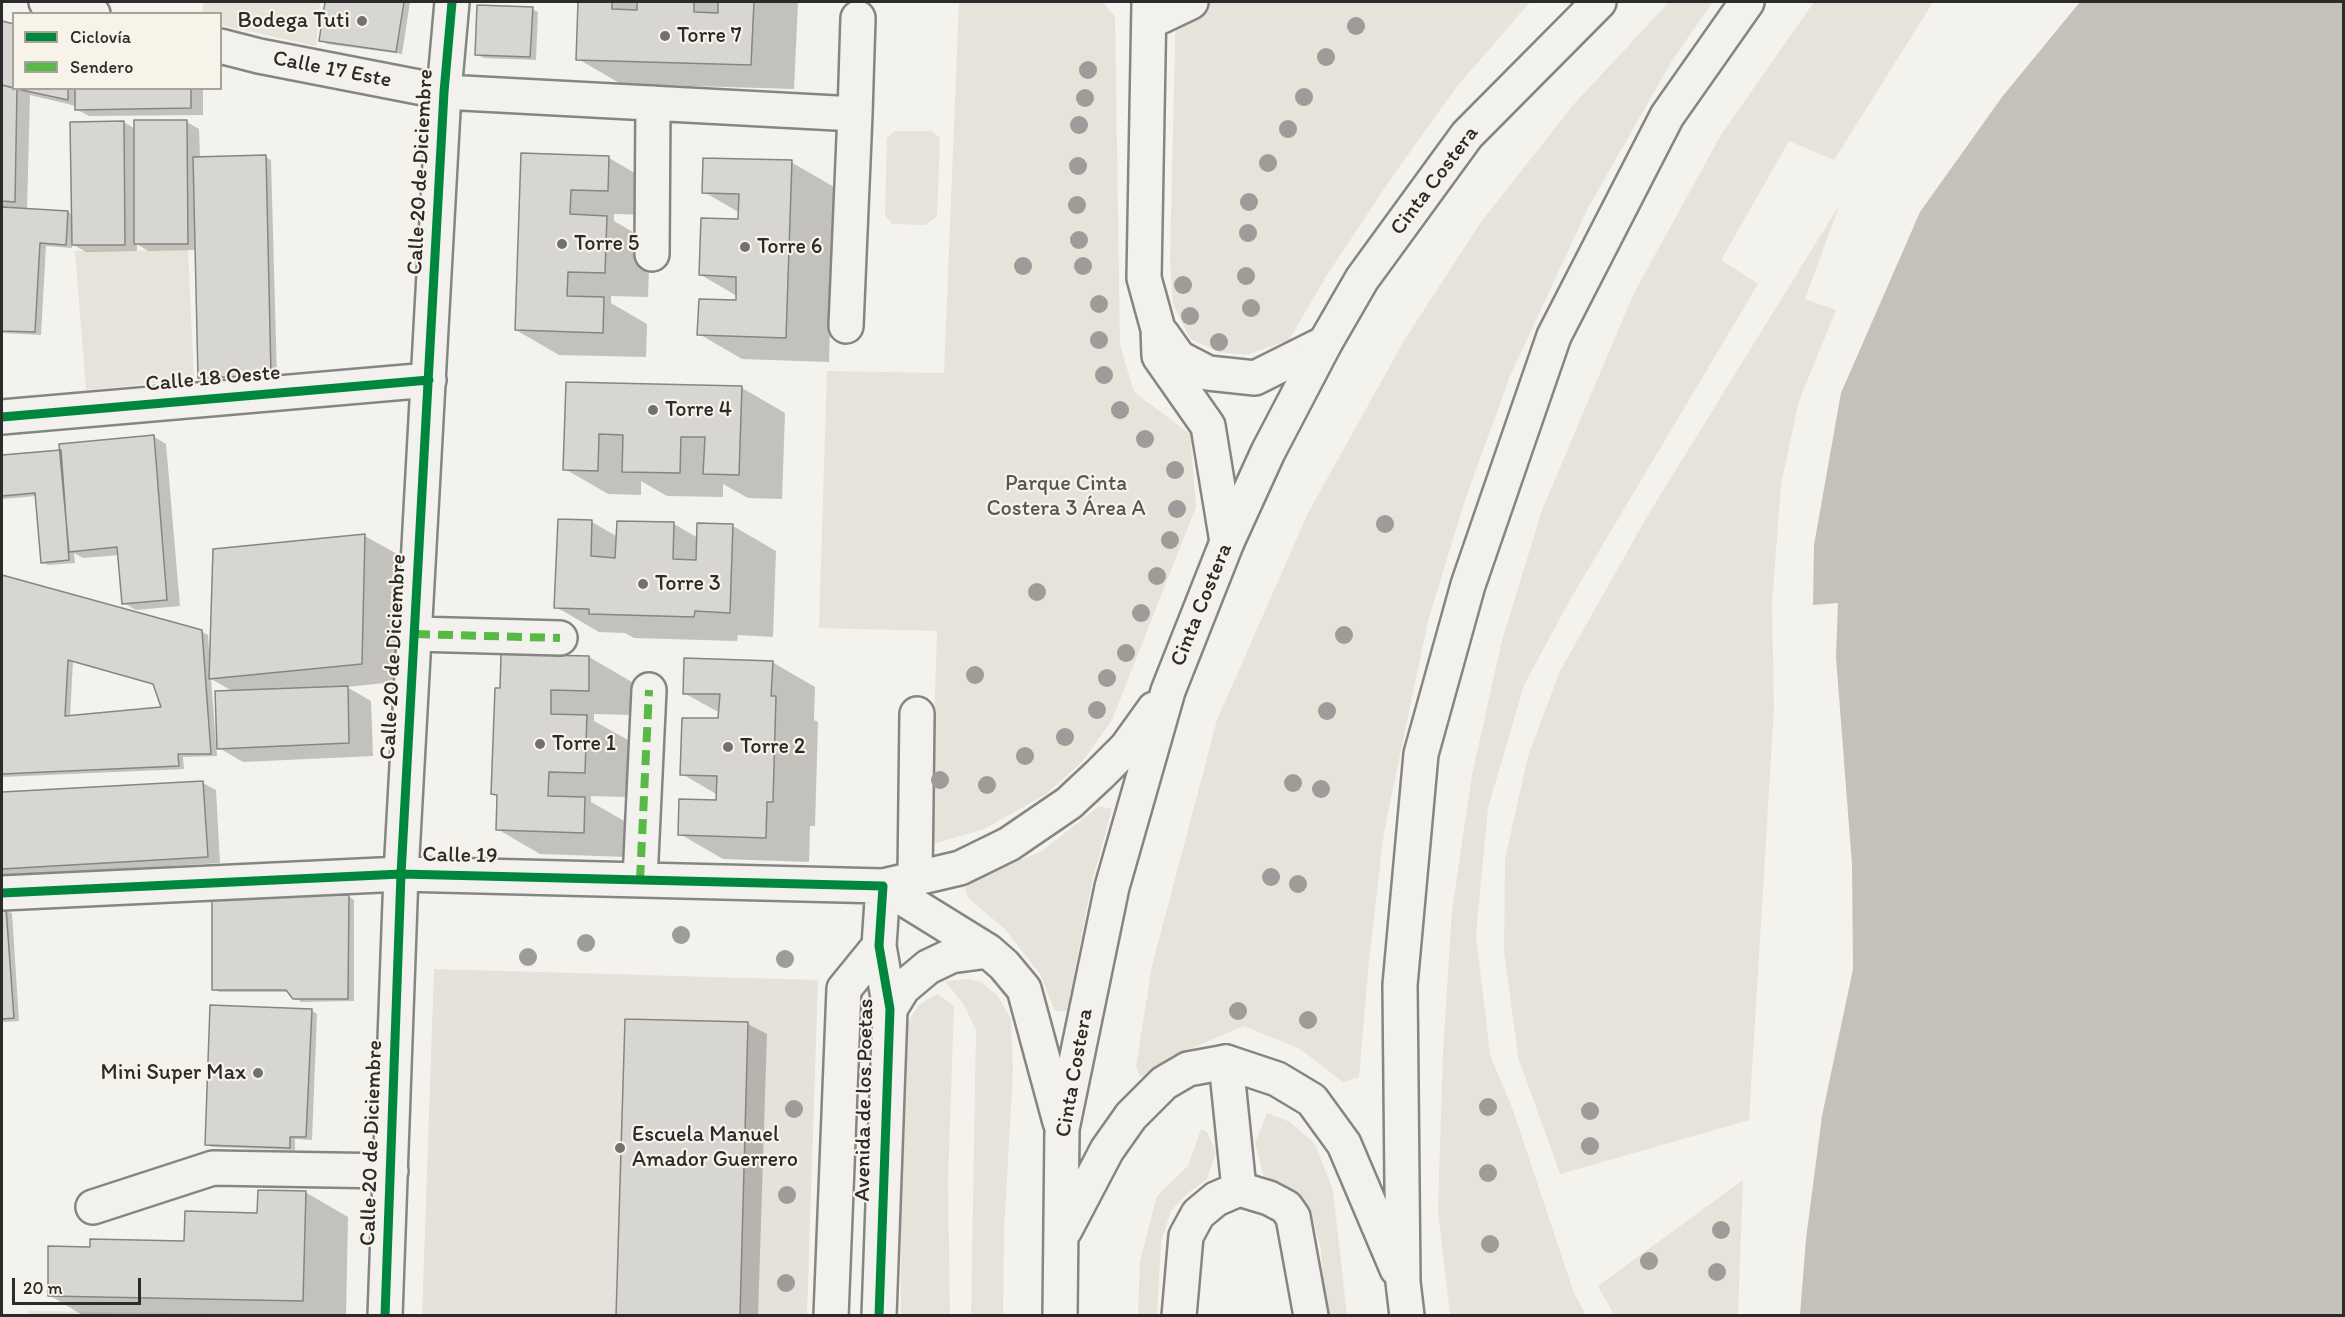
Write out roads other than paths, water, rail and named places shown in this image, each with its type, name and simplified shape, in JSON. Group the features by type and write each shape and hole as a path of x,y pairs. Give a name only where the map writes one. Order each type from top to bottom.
{"main road":[{"path":"46,2 85,12"},
{"name":"Calle 20 de Diciembre","path":"385,1316 401,874 444,92 452,2"},
{"path":"1191,2 1149,12 1144,278 1158,329 1159,356 1208,426 1227,542"},
{"name":"Cinta Costera","path":"1060,1316 1062,1130 1112,887 1168,691 1227,542 1268,452 1325,343 1362,279 1467,135 1599,2"},
{"path":"1407,1316 1403,1282 1400,985 1421,754 1468,585 1554,336 1667,116 1747,2"},
{"path":"846,326 858,18"},
{"name":"Calle 17 Este","path":"222,47 259,56 444,92 855,114"},
{"path":"652,254 653,103"},
{"path":"1158,329 1179,358 1208,373 1255,378 1325,343"},
{"name":"Calle 18 Oeste","path":"2,417 429,380"},
{"path":"415,633 560,638"},
{"path":"640,880 649,690"},
{"path":"883,886 960,868 1009,844 1069,803 1126,748 1168,691"},
{"path":"915,878 917,714"},
{"name":"Calle 19","path":"2,892 401,874 883,886"},
{"path":"883,886 988,951 1004,965 1024,989 1062,1130"},
{"name":"Avenida de los Poetas","path":"879,1316 890,1009 879,946 883,886"},
{"name":"Avenida de los Poetas","path":"831,1316 844,989 879,946"},
{"path":"890,1009 903,988 928,967 951,956 988,951"},
{"path":"1062,1234 1107,1150 1131,1116 1164,1083 1188,1069 1226,1062 1277,1079 1312,1100 1344,1144 1403,1282"},
{"path":"1226,1062 1239,1189"},
{"path":"93,1207 213,1168 391,1171"},
{"path":"1179,1316 1186,1236 1198,1214 1216,1199 1239,1189 1269,1198 1286,1207 1293,1217 1311,1316"}],"place":[{"name":"Bodega Tuti","path":"362,21"},
{"name":"Torre 7","path":"665,36"},
{"name":"Torre 5","path":"562,244"},
{"name":"Torre 6","path":"745,247"},
{"name":"Torre 4","path":"653,410"},
{"name":"Torre 3","path":"643,584"},
{"name":"Torre 1","path":"540,744"},
{"name":"Torre 2","path":"728,747"},
{"name":"Mini Super Max","path":"258,1073"},
{"name":"Escuela Manuel Amador Guerrero","path":"620,1148"}],"park label":[{"name":"Parque Cinta Costera 3 Área A","path":"1066,496"}]}
